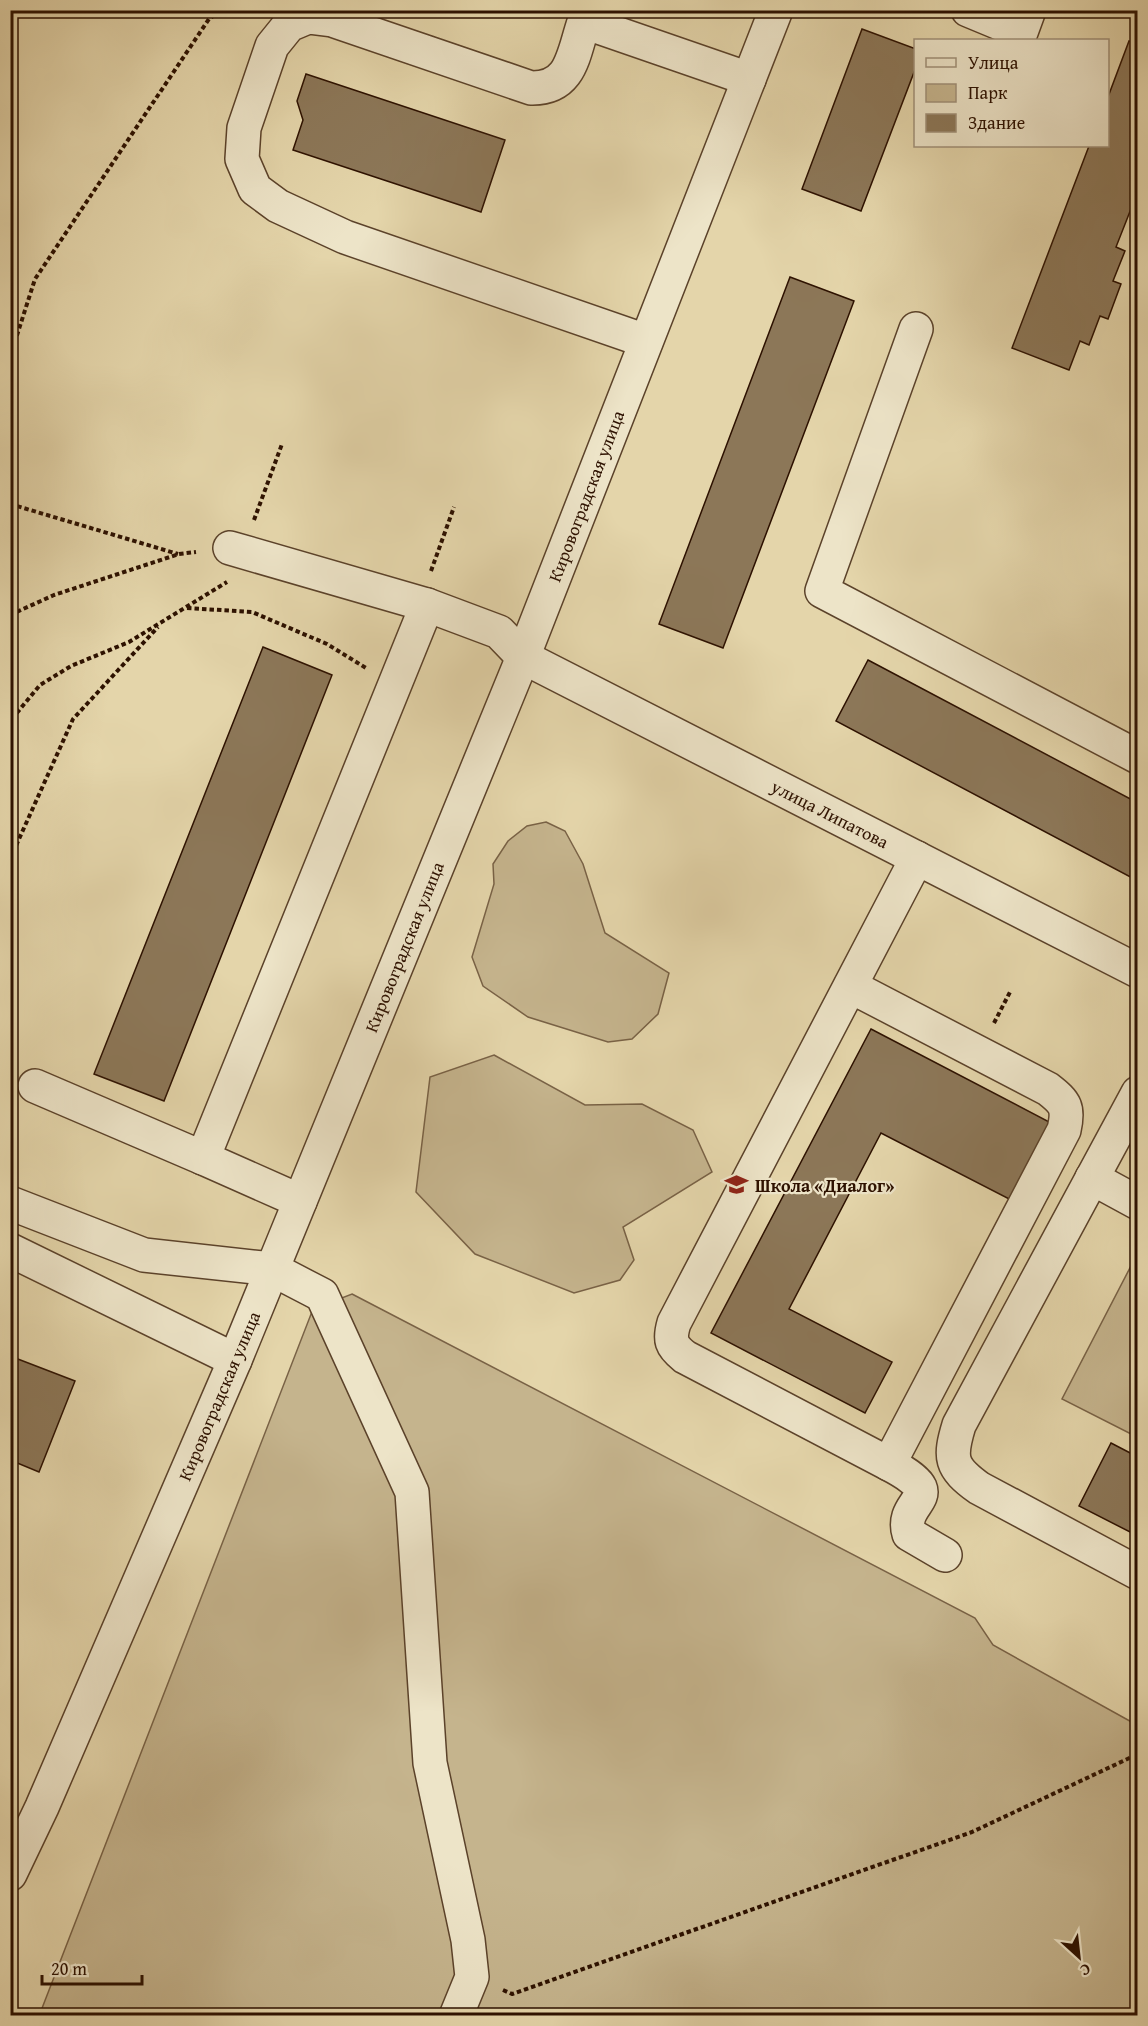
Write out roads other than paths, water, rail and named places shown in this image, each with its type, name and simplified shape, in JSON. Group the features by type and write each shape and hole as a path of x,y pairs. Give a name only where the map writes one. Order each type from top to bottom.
{"street":[{"name":"Кировоградская улица","path":"10,1874 42,1807 235,1360 523,657 776,10"},
{"path":"968,10 1021,32 1029,10"},
{"path":"646,341 345,237 278,206 255,189 243,159 244,128 272,46 289,26 308,17 332,20 531,88 548,88 558,83 567,72 574,16 749,79"},
{"path":"916,329 822,591 1137,757"},
{"name":"улица Липатова","path":"240,550 423,604 499,632 523,657 1137,971"},
{"path":"203,1158 395,686 423,604"},
{"path":"917,858 674,1323 670,1338 674,1349 685,1357 913,1476 920,1483 920,1498 909,1520 909,1534 945,1555"},
{"path":"850,986 1048,1089 1060,1099 1068,1113 1064,1130 889,1464"},
{"path":"35,1086 300,1201"},
{"path":"1137,1093 959,1425 951,1451 959,1474 979,1488 1137,1573"},
{"path":"1092,1178 1137,1203"},
{"path":"10,1203 144,1255 272,1269 322,1295 412,1491 430,1764 468,1941 472,1977 456,2016"},
{"path":"10,1250 235,1360"}],"place":[{"name":"Школа «Диалог»","path":"737,1185"}]}
